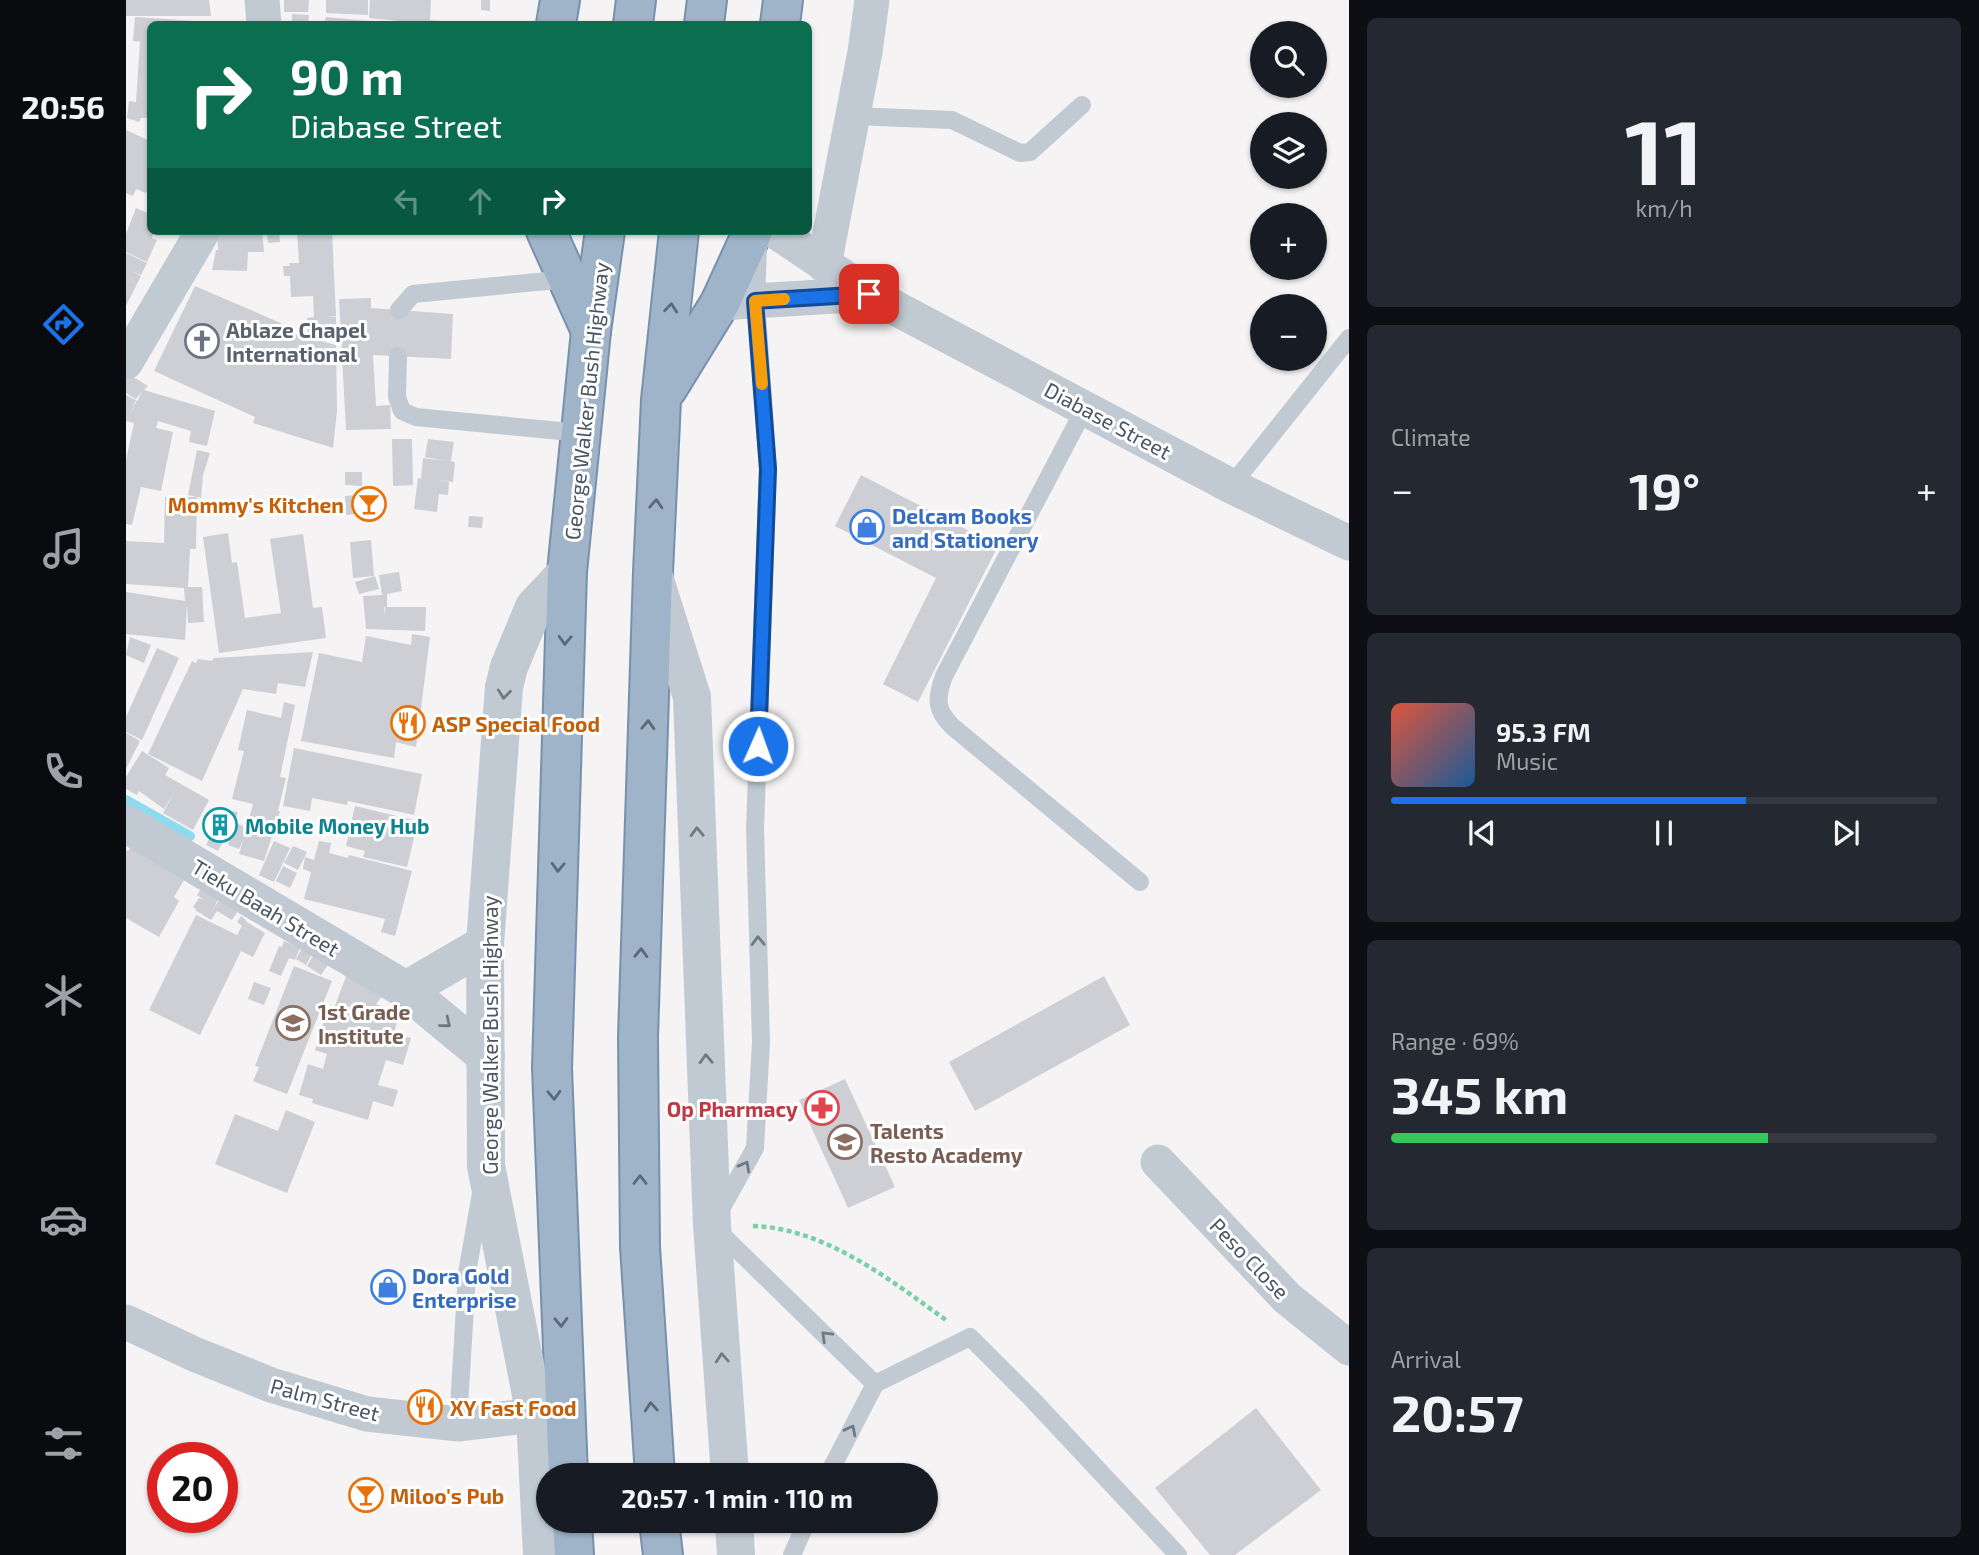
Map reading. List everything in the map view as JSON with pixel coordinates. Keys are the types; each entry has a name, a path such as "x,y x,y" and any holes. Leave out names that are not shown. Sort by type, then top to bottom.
{"highway":[{"path":"556,21 560,0"},
{"path":"704,21 707,0"},
{"path":"780,21 783,0"},
{"path":"548,235 591,331"},
{"name":"George Walker Bush Highway","path":"568,1463 552,1068 567,572 591,331 604,235"},
{"path":"654,1463 640,1247 638,1037 661,400 679,235"},
{"path":"661,400 738,302 755,235"},
{"path":"573,1533 574,1555"},
{"path":"660,1533 663,1555"}],"street":[{"path":"262,0 264,21"},
{"path":"824,265 872,0"},
{"path":"127,359 201,235"},
{"name":"Diabase Street","path":"781,235 869,294 1231,486 1349,542"},
{"path":"738,302 869,294"},
{"name":"George Walker Bush Highway","path":"542,1555 535,1415 485,1166 485,944 504,687 509,667 534,607 567,572"},
{"path":"653,572 692,697 712,1225 729,1463"},
{"name":"Tieku Baah Street","path":"126,824 406,990 486,1056"},
{"path":"406,990 485,944"},
{"name":"Peso Close","path":"1158,1162 1287,1298 1349,1348"},
{"name":"Palm Street","path":"126,1322 194,1354 271,1385 367,1414 458,1424 535,1415"},
{"path":"735,1533 736,1555"}],"lane":[{"path":"853,116 952,120 1020,153 1030,152 1082,105"},
{"path":"399,310 412,294 568,279"},
{"path":"738,302 768,469 755,829 761,1042 755,1148 712,1225 875,1384"},
{"path":"1231,486 1349,338"},
{"path":"398,356 397,397 402,411 415,417 581,433"},
{"path":"1085,408 944,676 936,701 940,712 953,727 1140,882"},
{"path":"458,1424 467,1273 485,1166"},
{"path":"834,1463 875,1384 970,1337 1178,1555"},
{"path":"792,1555 802,1533"}],"path":[{"path":"712,1225 778,1227 831,1246 894,1283 970,1337"}],"building":[{"path":"126,0 209,0 211,16 126,16"},
{"path":"284,0 309,0 308,12 284,12"},
{"path":"326,0 368,0 368,15 326,13"},
{"path":"370,0 431,0 430,20 440,21 401,21 369,18"},
{"path":"481,0 490,0 490,11 481,10"},
{"path":"292,14 309,15 308,21 292,21"},
{"path":"135,17 193,21 147,21 147,118 141,118 139,122 127,118 129,101 136,102 140,42 133,41"},
{"path":"326,17 368,21 325,21"},
{"path":"126,130 147,140 147,190 146,193 136,189 133,196 126,193"},
{"path":"136,208 147,213 147,235 153,235 152,238 157,240 147,262 126,252 126,234"},
{"path":"217,235 262,235 264,252 248,252 247,271 212,270 218,250"},
{"path":"267,235 279,235 280,242 268,243"},
{"path":"297,235 332,235 336,316 327,316 336,317 336,337 308,337 307,318 314,317 313,296 291,297 290,276 284,276 283,266 299,263"},
{"path":"126,253 147,263 141,275 131,271 141,276 126,306"},
{"path":"195,286 283,324 281,330 336,345 337,411 333,448 253,423 255,417 154,371"},
{"path":"371,298 371,308 453,314 451,359 373,355 376,406 390,405 391,429 346,430 339,299"},
{"path":"130,375 148,386 144,390 215,411 207,446 189,442 191,431 158,421 156,428 173,432 161,491 141,487 132,525 126,524 126,460 134,423 126,421 126,395 136,400 130,415 142,391 136,399 126,393 126,380"},
{"path":"392,439 412,439 413,485 393,486"},
{"path":"428,439 454,442 451,461 455,462 453,482 433,479 449,482 448,495 439,494 437,512 414,509 423,458 445,461 425,457"},
{"path":"197,450 210,453 203,475 201,498 188,495"},
{"path":"345,472 362,472 362,486 345,485"},
{"path":"861,475 998,546 918,702 883,684 936,578 835,526"},
{"path":"372,494 373,512 346,515 345,496"},
{"path":"165,497 197,497 196,549 190,549 188,587 202,587 204,622 188,623 187,604 185,640 126,634 126,592 185,601 184,588 126,584 126,541 164,543"},
{"path":"469,516 483,517 482,528 468,527"},
{"path":"228,533 232,563 237,562 245,618 281,613 270,539 303,534 313,608 322,607 326,638 219,653 203,537"},
{"path":"371,540 374,576 353,578 350,542"},
{"path":"399,572 402,591 387,594 387,607 426,607 425,631 366,629 363,596 382,595 379,575"},
{"path":"375,576 379,589 359,594 355,582"},
{"path":"412,634 430,637 416,747 396,742 394,758 301,741 319,653 362,662 366,636 411,645"},
{"path":"130,637 151,645 144,663 126,655"},
{"path":"157,648 179,658 142,740 126,732 126,717"},
{"path":"313,652 305,687 278,683 276,694 243,689 202,781 148,754 192,661 196,663 198,659 212,661 214,658"},
{"path":"284,702 295,705 280,777 286,778 280,811 264,861 239,854 243,840 239,849 228,845 230,837 215,830 222,810 229,812 227,820 231,811 238,812 234,823 247,827 253,804 232,799 244,751 238,750 247,710 281,718"},
{"path":"126,733 140,741 126,769"},
{"path":"294,748 422,774 414,815 348,801 347,805 312,798 310,811 283,806"},
{"path":"142,751 169,768 165,775 209,800 193,830 163,813 175,791 164,809 139,791 137,795 126,789 126,777"},
{"path":"355,806 418,821 407,867 363,857 365,851 346,846"},
{"path":"212,833 224,840 218,851 206,845"},
{"path":"274,841 290,848 274,882 259,875"},
{"path":"319,841 331,843 329,853 348,858 349,855 412,871 395,936 381,932 385,919 304,899 311,872 303,869 305,857 314,860"},
{"path":"293,846 307,852 298,870 284,863"},
{"path":"131,847 184,880 174,897 179,901 159,937 126,918 126,850"},
{"path":"283,866 297,873 290,888 276,881"},
{"path":"203,886 220,896 212,911 221,897 242,905 232,920 217,911 211,920 195,910 193,907 199,898 204,900 197,895"},
{"path":"196,915 237,935 242,926 237,922 241,916 265,933 253,957 241,951 200,1035 149,1010"},
{"path":"284,941 300,948 295,960 289,958 281,976 269,971 279,946 282,947"},
{"path":"302,948 312,954 306,965 296,959"},
{"path":"317,949 332,959 321,975 307,966"},
{"name":"1st Grade Institute","path":"294,966 332,981 287,1094 253,1081 259,1067 255,1066"},
{"path":"347,974 383,995 376,1004 381,1006 380,1009 399,1015 394,1033 411,1038 403,1065 386,1060 378,1085 398,1090 393,1107 373,1101 368,1120 312,1103 313,1099 299,1095 308,1064 323,1069 327,1054 315,1050 326,1014 331,1016"},
{"path":"1104,976 1130,1025 975,1111 949,1062"},
{"path":"254,982 271,988 264,1005 248,999"},
{"path":"845,1079 895,1187 848,1208 799,1100"},
{"path":"286,1110 315,1122 287,1193 215,1164 235,1114 278,1131"},
{"path":"1256,1408 1321,1490 1235,1555 1210,1555 1155,1488"}],"waterway":[{"path":"126,800 190,836"}],"slow traffic":[{"path":"762,384 755,301 784,299"}],"place":[{"name":"Ablaze Chapel International","path":"202,341"},
{"name":"Mommy's Kitchen","path":"369,504"},
{"name":"Delcam Books and Stationery","path":"867,527"},
{"name":"ASP Special Food","path":"408,723"},
{"name":"Mobile Money Hub","path":"220,825"},
{"name":"1st Grade Institute","path":"293,1023"},
{"name":"Op Pharmacy","path":"822,1108"},
{"name":"Talents Resto Academy","path":"845,1142"},
{"name":"Dora Gold Enterprise","path":"388,1287"},
{"name":"XY Fast Food","path":"425,1407"},
{"name":"Miloo's Pub","path":"366,1495"}],"route":[{"path":"758,746 768,469 755,301 869,294"}]}
